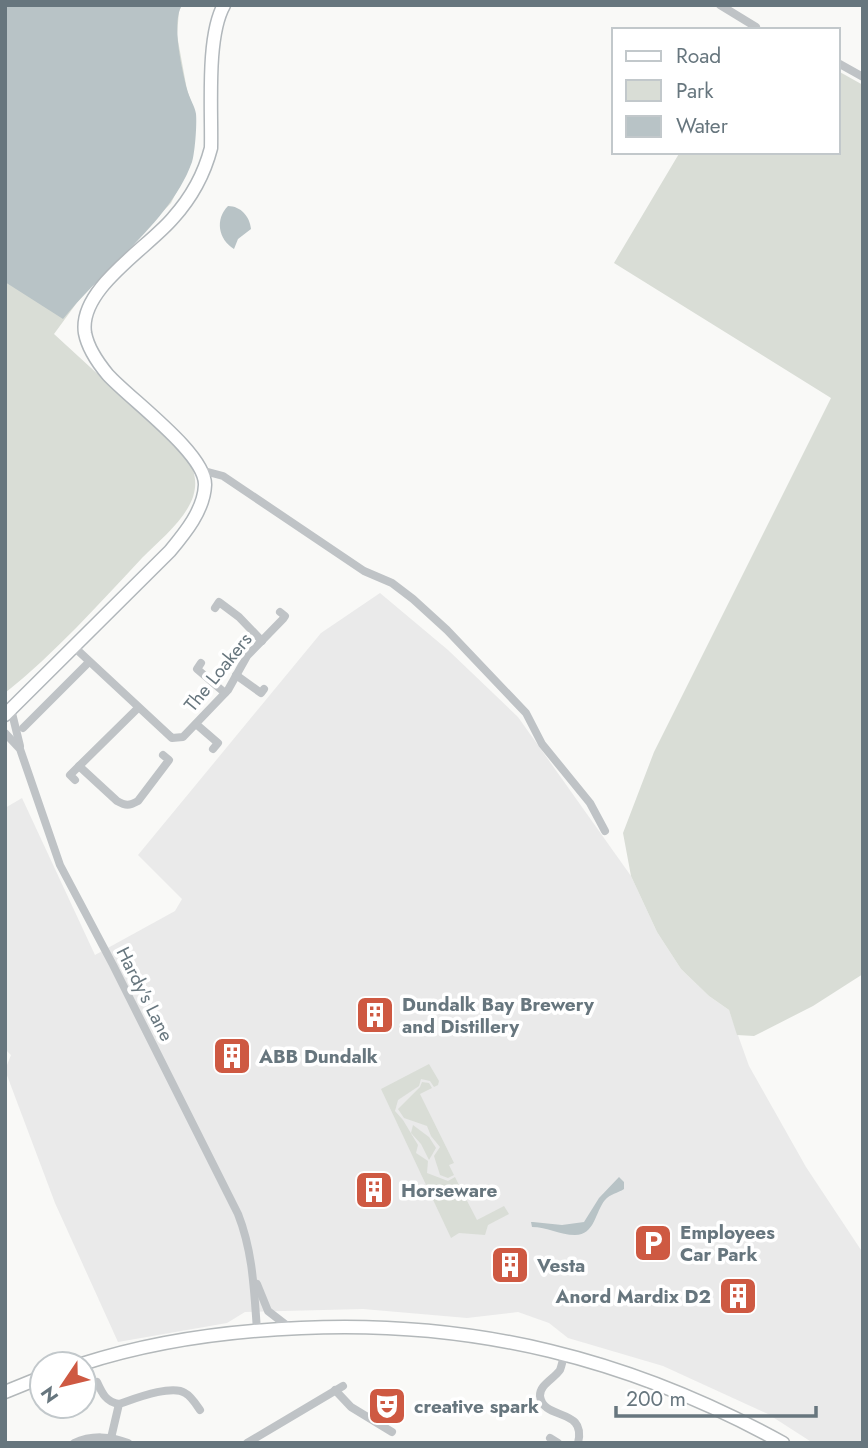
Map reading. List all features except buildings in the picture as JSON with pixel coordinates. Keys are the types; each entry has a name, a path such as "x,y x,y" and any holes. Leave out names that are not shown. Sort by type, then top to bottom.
{"main road":[{"path":"8,712 181,537 203,496 203,474 192,455 105,371 88,346 85,331 91,303 102,287 172,220 207,164 211,148 214,43 216,26 224,5"},
{"path":"98,1360 181,1340 290,1328 357,1325 495,1338 565,1353 659,1384 725,1412 783,1443"},
{"path":"5,1392 28,1383"}],"street":[{"path":"720,5 756,27"},
{"path":"840,64 863,78"},
{"path":"203,474 208,472 223,476 364,571 392,583 413,599 447,630 526,713 535,734 590,803 606,831"},
{"path":"215,608 219,602 230,609 262,641"},
{"name":"The Loakers","path":"73,646 172,738 183,737 225,693 247,656 285,616 279,612"},
{"path":"23,728 89,662"},
{"path":"201,663 197,668 225,693"},
{"path":"236,675 261,693 264,689"},
{"path":"75,780 70,775 138,708"},
{"path":"8,712 20,749"},
{"path":"196,724 218,743 213,749"},
{"name":"Hardy's Lane","path":"5,733 20,749 60,865 214,1165 245,1233 253,1272 257,1330"},
{"path":"79,766 124,806 138,801 169,760 163,755"},
{"name":"Hardy's Lane","path":"253,1272 268,1311 290,1328"},
{"path":"565,1353 560,1370 540,1394 544,1405 578,1424 581,1430 578,1443"},
{"path":"98,1384 111,1402 119,1404 177,1390 186,1393 200,1409"},
{"path":"247,1443 339,1388 351,1407 392,1432"},
{"path":"74,1443 84,1438 120,1440 119,1404"}],"shaded area":[{"path":"380,593 448,650 518,717 631,876 657,932 681,969 709,996 729,1010 749,1066 806,1167 863,1253 863,1443 813,1443 768,1414 663,1366 568,1338 549,1323 518,1312 467,1318 363,1309 245,1312 227,1323 118,1342 55,1203 5,1070 11,1055 5,1049 5,808 22,798 95,955 175,911 182,899 138,855 321,633"}],"green space":[{"path":"5,5 182,5 177,35 187,90 196,115 192,161 171,203 84,293 54,334 187,456 195,476 193,497 171,530 59,645 5,693"},
{"path":"840,72 863,85 863,974 813,1006 754,1036 737,1035 729,1010 709,996 681,969 657,932 631,876 623,833 654,752 831,398 614,263 679,154 840,154"},
{"path":"429,1064 439,1081 438,1085 434,1087 430,1081 421,1079 419,1086 398,1100 395,1111 418,1145 416,1153 428,1161 427,1173 448,1181 455,1177 460,1187 455,1190 459,1197 464,1195 477,1220 504,1206 509,1214 488,1225 485,1235 459,1233 451,1238 381,1089"},
{"path":"422,1082 429,1083 432,1088 420,1094 454,1163 449,1165 454,1175 448,1178 440,1175 434,1156 440,1147 427,1126 404,1118 398,1109"},
{"path":"413,1125 429,1137 436,1148 429,1160 421,1144 411,1133"}],"water":[{"path":"5,5 182,5 177,23 178,46 187,89 196,114 192,162 182,184 153,224 63,319 5,282"},
{"path":"228,206 244,213 251,229 238,239 234,249 224,240 220,229 221,217"},
{"path":"619,1177 624,1182 624,1189 605,1200 591,1227 582,1234 569,1235 532,1227 531,1222 562,1225 584,1222 599,1198"}],"place":[{"name":"Dundalk Bay Brewery and Distillery","path":"375,1015"},
{"name":"ABB Dundalk","path":"232,1056"},
{"name":"Horseware","path":"374,1190"},
{"name":"Employees Car Park","path":"653,1243"},
{"name":"Vesta","path":"510,1265"},
{"name":"Anord Mardix D2","path":"738,1296"},
{"name":"creative spark","path":"387,1406"}]}
